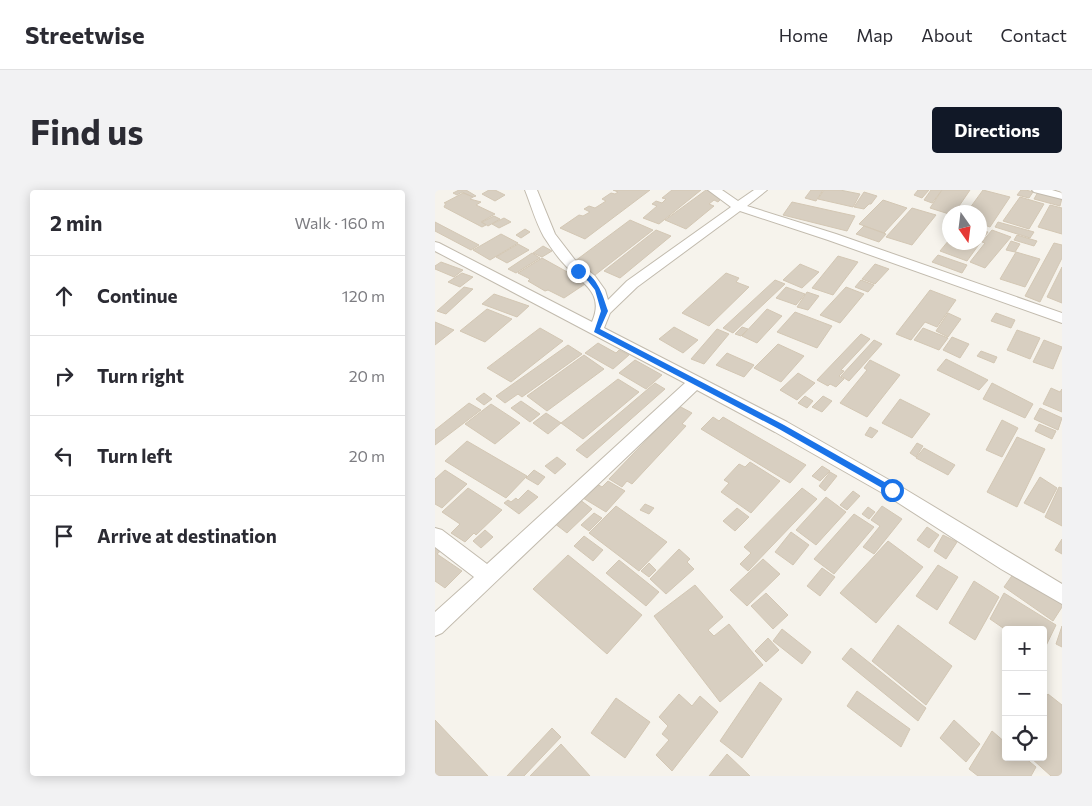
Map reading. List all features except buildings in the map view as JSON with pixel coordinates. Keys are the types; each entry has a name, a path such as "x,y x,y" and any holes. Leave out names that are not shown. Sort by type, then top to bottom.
{"street":[{"path":"531,190 549,235 570,263 591,279 598,290 604,311"},
{"path":"714,190 739,207 832,236 1062,318"},
{"path":"596,330 604,311 632,284 761,190"},
{"path":"1038,190 1062,196"},
{"path":"435,246 781,427 892,490 1062,595"},
{"path":"435,626 695,383"},
{"path":"435,536 489,577"}],"route":[{"path":"578,271 591,279 598,290 604,311 596,330 781,427 892,490"}]}
